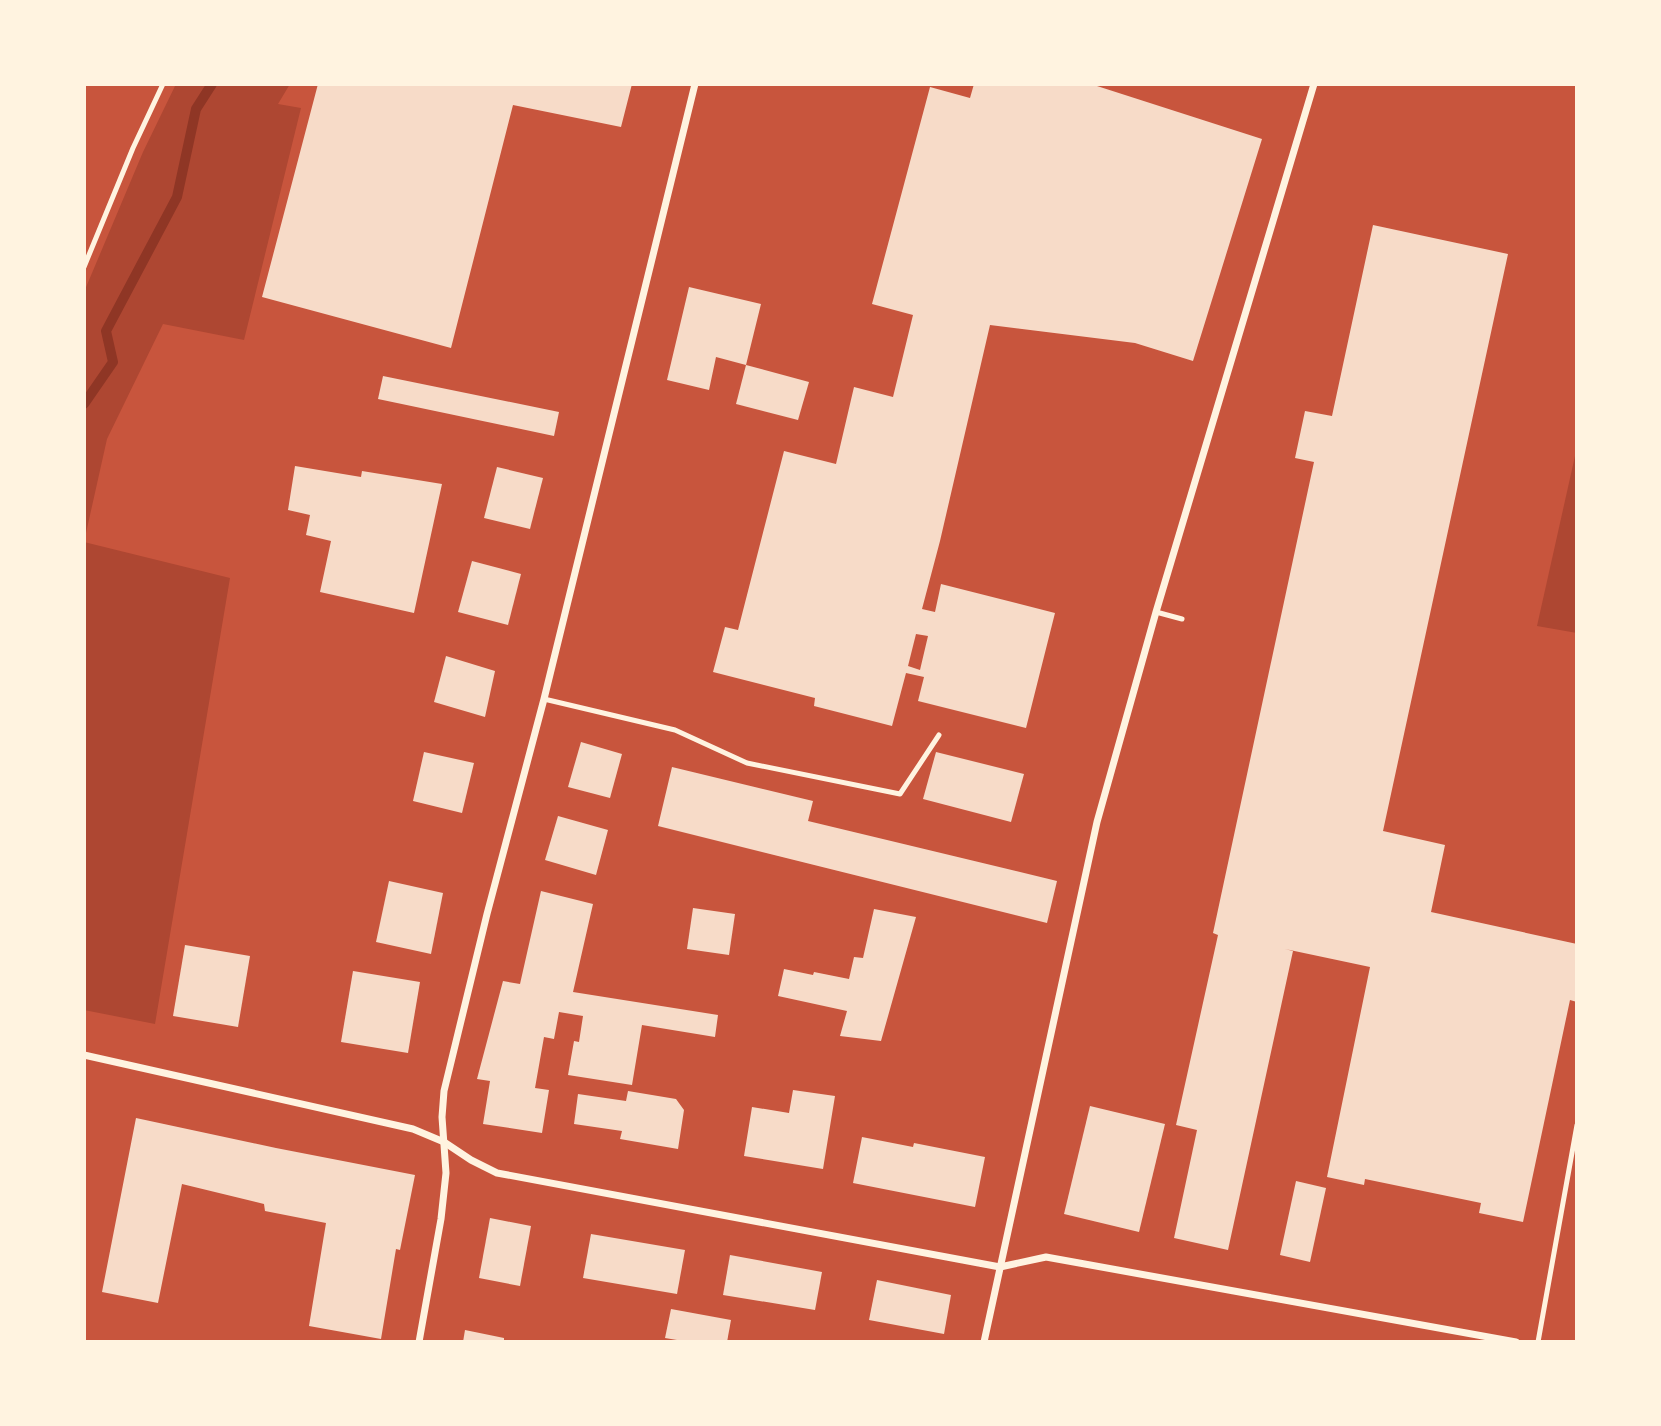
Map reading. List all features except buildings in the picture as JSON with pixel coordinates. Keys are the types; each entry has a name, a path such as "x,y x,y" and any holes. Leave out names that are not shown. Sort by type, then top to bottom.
{"street":[{"path":"418,1342 441,1219 446,1173 442,1117 444,1091 544,699 695,84"},
{"path":"984,1342 1097,822 1156,612 1314,84"},
{"path":"84,1055 413,1129 444,1142 497,1173 1000,1267 1046,1257 1492,1340 1516,1342"}],"lane":[{"path":"84,267 133,148 163,84"},
{"path":"1156,612 1182,619"},
{"path":"544,699 675,730 747,763 900,794 939,735"},
{"path":"1538,1342 1577,1125"}],"shaded area":[{"path":"176,84 290,84 278,104 301,108 244,340 163,324 107,439 84,542 84,292 143,152"},
{"path":"1577,447 1577,633 1537,626"},
{"path":"84,542 230,578 155,1024 84,1010"}],"waterway":[{"path":"84,404 113,362 106,331 177,197 196,109 212,84"}]}
